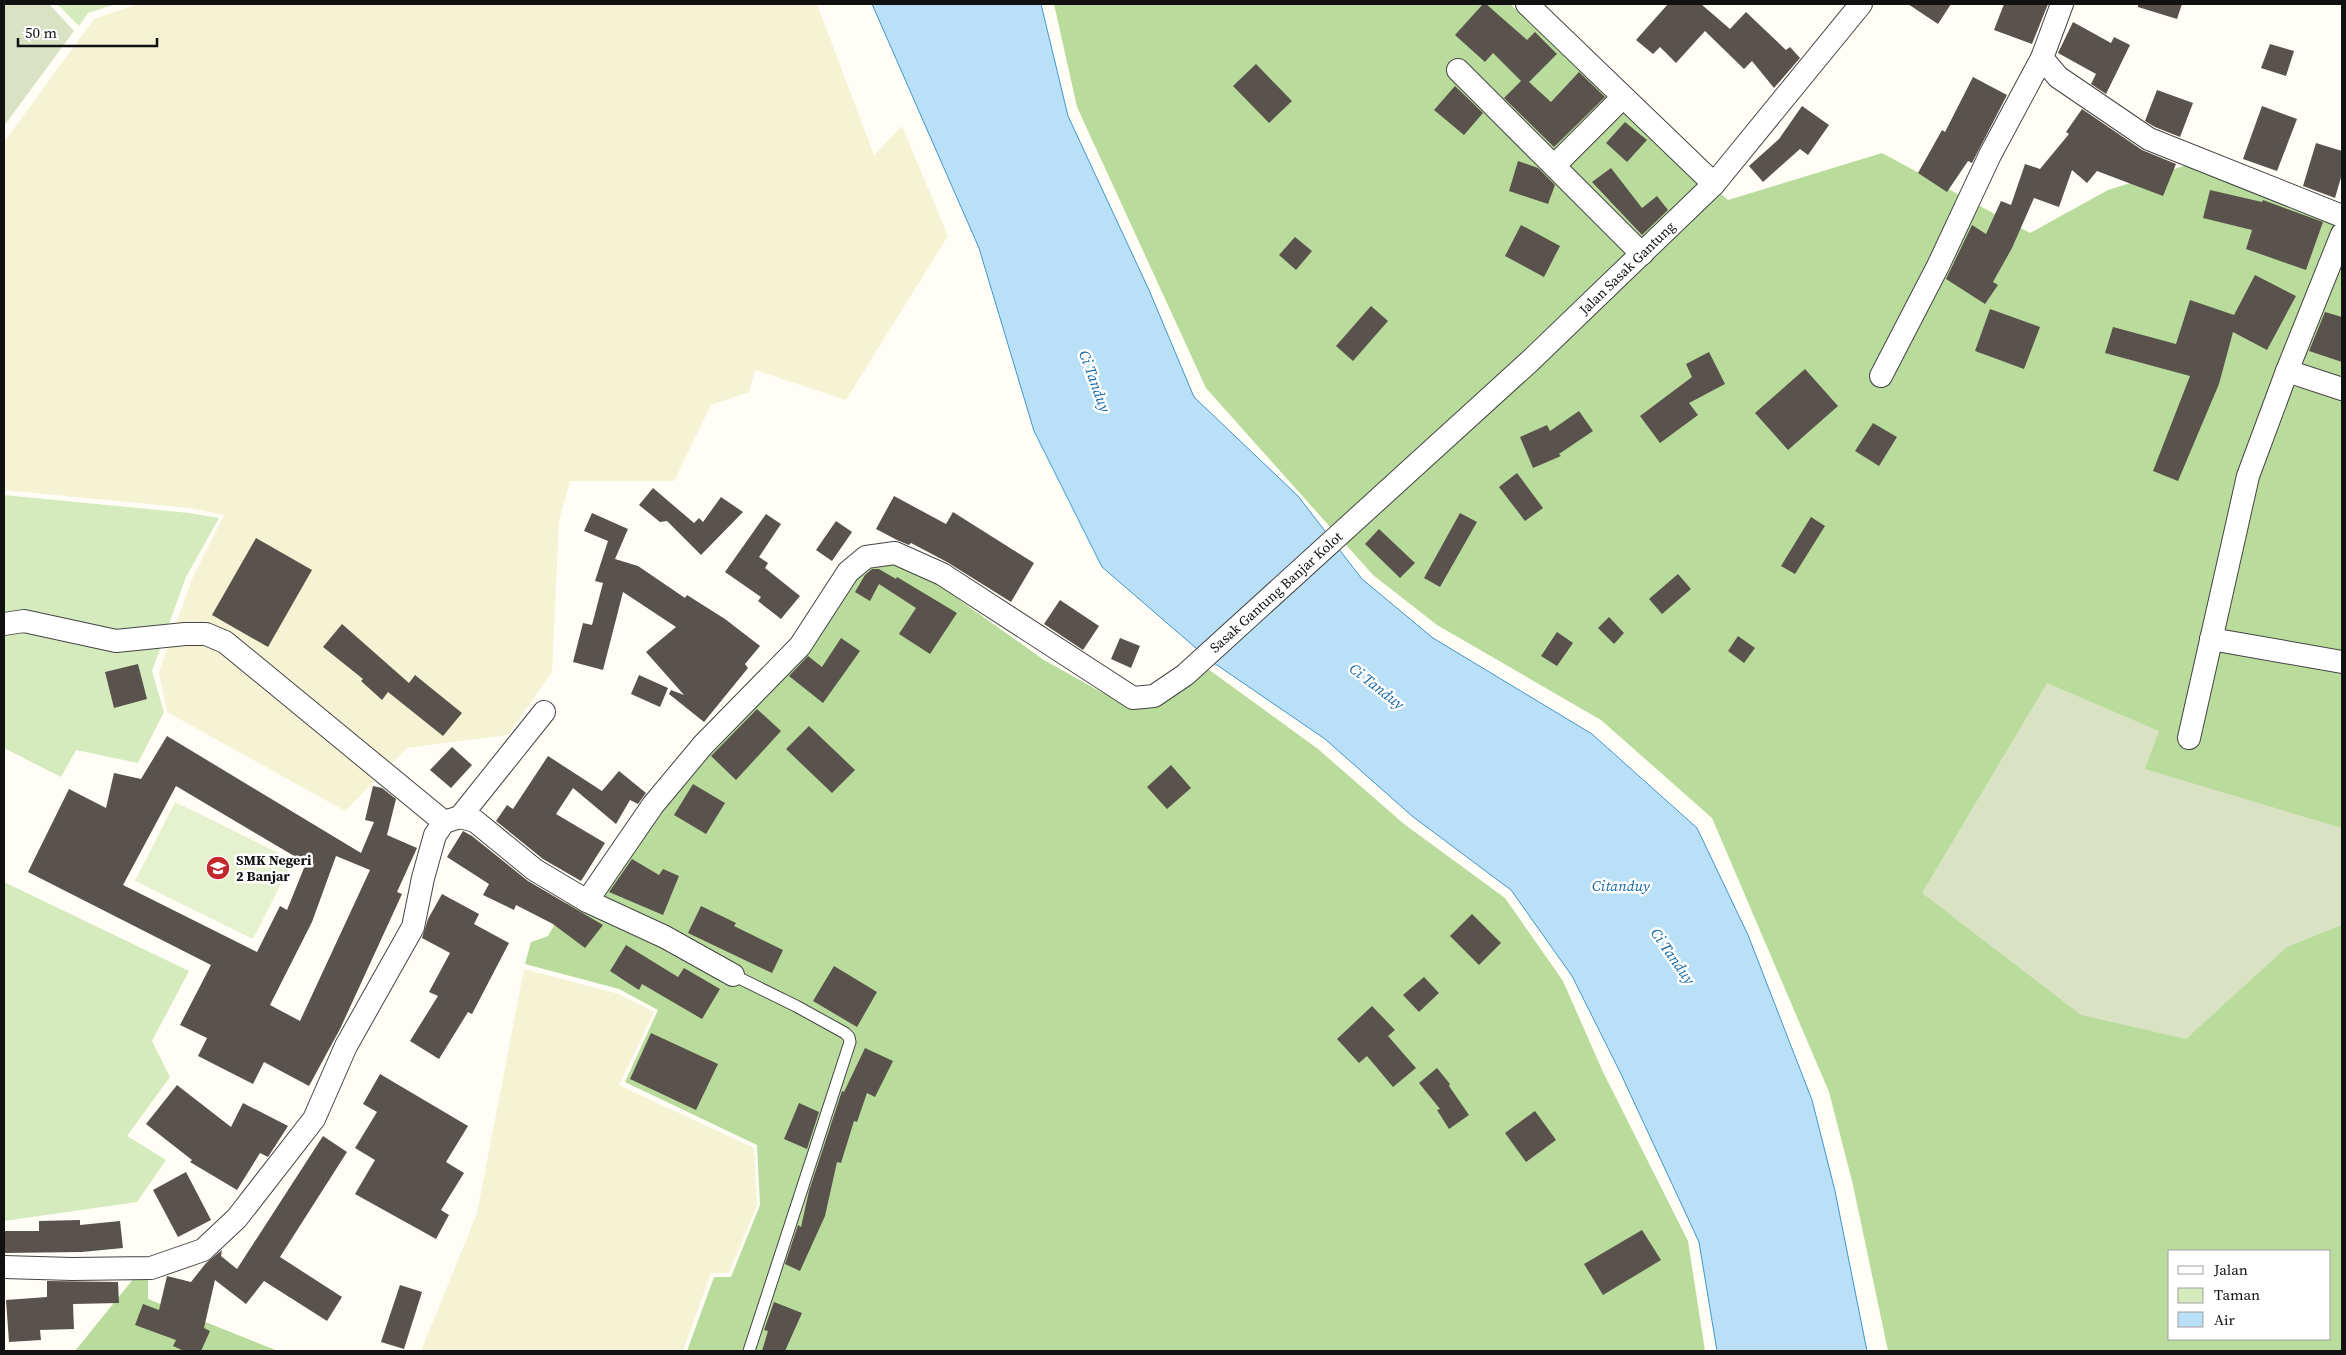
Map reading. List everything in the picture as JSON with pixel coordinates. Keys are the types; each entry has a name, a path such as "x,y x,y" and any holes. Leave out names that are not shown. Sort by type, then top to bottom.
{"street":[{"name":"Jalan Sasak Gantung","path":"1368,509 1529,362 1714,184 1862,4"},
{"path":"1880,376 1938,266 1990,155 2042,58 2062,4"},
{"path":"1533,6 1623,97 1714,184"},
{"path":"2042,58 2058,78 2149,139 2342,216"},
{"path":"1458,70 1642,254"},
{"path":"1555,165 1623,97"},
{"path":"2189,738 2248,476 2287,371 2342,234"},
{"path":"2287,371 2342,389"},
{"name":"Sasak Gantung Banjar Kolot","path":"587,901 652,806 703,745 800,646 848,572 866,557 895,553 942,574 1132,698 1154,696 1185,675 1368,509"},
{"path":"4,624 24,622 116,641 206,634 226,642 452,819 475,821 535,870 587,901 665,937 733,975"},
{"path":"2211,639 2342,662"},
{"path":"4,1267 72,1269 151,1268 203,1250 237,1218 314,1119 346,1046 413,927 435,835 452,819 544,712"}],"lane":[{"path":"733,975 845,1033 849,1037 850,1042 749,1351"}],"shaded area":[{"path":"138,4 817,4 874,155 902,126 948,236 846,400 755,370 749,392 711,405 674,481 570,481 559,521 552,672 508,735 407,748 345,811 167,712 159,672 192,579 224,515 189,508 4,490 4,142 94,19"},
{"path":"524,969 619,994 654,1012 619,1085 754,1148 757,1205 729,1273 711,1273 683,1351 421,1351 477,1213"}],"green space":[{"path":"4,4 49,4 74,31 4,126"},
{"path":"57,4 116,4 88,13 79,26"},
{"path":"1054,4 1510,4 1627,112 1728,200 1882,153 2030,233 2108,190 2187,165 2321,220 2342,211 2342,1351 1888,1351 1853,1185 1829,1092 1712,818 1601,720 1437,625 1373,575 1206,388 1077,107"},
{"path":"4,495 189,513 219,518 186,577 152,671 164,712 138,763 76,750 61,777 4,748"},
{"path":"893,563 937,584 1044,660 1126,706 1208,669 1318,749 1404,824 1505,898 1563,981 1603,1072 1688,1241 1705,1351 687,1351 714,1277 731,1277 760,1205 757,1145 625,1082 658,1010 619,989 525,964 531,942 548,936 569,900 589,907 657,809 867,565"},
{"path":"2047,683 2159,731 2145,769 2342,828 2342,925 2287,947 2186,1039 2081,1015 1922,893"},
{"path":"175,802 293,860 253,939 135,881"},
{"path":"4,882 189,971 152,1041 170,1077 127,1136 166,1160 137,1202 4,1221"},
{"path":"134,1278 148,1278 148,1299 278,1351 75,1351"}],"water":[{"name":"Citanduy","path":"872,4 1041,4 1068,116 1149,290 1194,397 1298,496 1362,579 1433,638 1592,734 1697,828 1748,935 1812,1100 1835,1191 1867,1351 1717,1351 1699,1242 1620,1072 1572,976 1511,890 1412,816 1325,739 1211,661 1102,567 1034,431 979,248"}],"building":[{"path":"1483,4 1486,4 1527,40 1535,32 1557,54 1529,82 1551,102 1579,72 1605,97 1554,147 1504,98 1521,81 1493,53 1485,62 1455,35"},
{"path":"1668,4 1701,4 1730,29 1746,12 1786,50 1790,47 1800,58 1774,88 1752,61 1744,69 1705,31 1676,63 1660,47 1653,54 1636,40"},
{"path":"1908,4 1951,4 1938,24"},
{"path":"2004,4 2048,4 2032,44 1994,30"},
{"path":"2138,4 2182,4 2177,19 2138,7"},
{"path":"2073,22 2111,43 2114,37 2130,45 2106,94 2091,84 2096,74 2058,53"},
{"path":"2270,44 2294,51 2286,76 2261,68"},
{"path":"1256,64 1292,101 1269,123 1233,86"},
{"path":"1973,77 2007,95 1972,163 1968,161 1947,192 1918,173 1942,130 1945,132"},
{"path":"1455,86 1483,113 1464,135 1434,110"},
{"path":"2157,90 2193,103 2180,137 2145,121"},
{"path":"1802,106 1829,125 1808,155 1800,149 1763,182 1749,166 1779,139"},
{"path":"2262,106 2297,119 2277,171 2243,159"},
{"path":"2082,109 2142,150 2176,164 2163,196 2097,171 2087,183 2072,170 2059,207 2034,198 2012,248 1993,282 1998,285 1985,304 1946,279 1972,225 1986,234 2001,201 2011,205 2025,164 2040,169 2069,134 2066,132"},
{"path":"1625,122 1647,140 1627,162 1606,143"},
{"path":"2316,143 2342,151 2342,174 2335,198 2303,186"},
{"path":"1518,161 1538,168 1555,185 1548,204 1509,191"},
{"path":"1611,168 1642,208 1657,196 1668,210 1642,235 1592,182"},
{"path":"2210,190 2262,202 2263,200 2323,222 2306,270 2246,249 2252,230 2203,218"},
{"path":"1521,225 1560,246 1544,277 1505,256"},
{"path":"1295,237 1312,251 1296,270 1279,255"},
{"path":"2255,275 2296,296 2267,350 2233,332 2219,384 2178,481 2153,471 2190,376 2105,353 2113,327 2176,344 2190,300 2234,315"},
{"path":"1371,306 1388,321 1353,361 1336,346"},
{"path":"1990,309 2040,327 2024,369 1975,351"},
{"path":"2325,312 2342,317 2342,362 2309,351"},
{"path":"1709,352 1725,384 1689,403 1698,415 1660,443 1640,416 1692,377 1686,364"},
{"path":"1805,369 1838,406 1788,450 1755,413"},
{"path":"1579,411 1593,431 1559,454 1561,456 1533,468 1520,437 1547,425 1550,431"},
{"path":"1873,423 1897,437 1879,466 1855,451"},
{"path":"1517,473 1543,508 1525,521 1499,487"},
{"path":"653,488 694,523 699,518 703,522 721,497 743,512 701,555 667,521 660,522 639,505"},
{"path":"894,496 946,524 953,512 1034,563 1011,602 947,562 911,543 909,545 876,529"},
{"path":"592,513 628,529 615,559 638,566 685,598 687,595 725,619 760,646 745,664 748,668 704,722 669,694 671,690 684,695 646,652 676,627 623,592 603,670 573,662 583,623 592,625 603,583 595,581 608,541 584,531"},
{"path":"1460,513 1477,522 1440,587 1424,578"},
{"path":"766,514 781,524 759,557 768,563 765,568 800,596 781,619 758,601 761,597 725,572"},
{"path":"1811,517 1825,526 1795,574 1781,566"},
{"path":"836,521 852,532 832,561 816,550"},
{"path":"1379,529 1415,563 1400,578 1365,544"},
{"path":"256,538 312,570 268,647 212,615"},
{"path":"872,569 879,569 896,579 897,577 957,613 930,654 899,634 916,608 879,584 870,601 855,592 865,575"},
{"path":"1678,574 1691,589 1662,614 1649,599"},
{"path":"1060,600 1099,626 1083,650 1044,624"},
{"path":"1609,617 1624,633 1614,644 1598,628"},
{"path":"342,624 409,683 415,675 462,713 443,736 388,692 382,700 361,681 363,679 323,647"},
{"path":"1557,632 1573,643 1557,666 1541,656"},
{"path":"1738,636 1755,648 1744,663 1728,651"},
{"path":"841,638 860,651 823,703 789,676 808,656 822,667"},
{"path":"1120,638 1140,646 1131,668 1111,659"},
{"path":"138,664 147,699 114,708 105,672"},
{"path":"639,675 668,688 660,707 631,694"},
{"path":"757,709 781,731 736,780 711,756"},
{"path":"809,726 855,770 832,793 786,749"},
{"path":"167,736 361,853 374,822 365,820 373,786 382,788 396,799 387,835 417,848 397,892 402,894 340,1029 309,1086 264,1062 253,1084 198,1056 207,1038 180,1025 211,965 28,872 69,789 106,808 114,773 141,779","holes":["176,786 306,863 287,910 280,906 257,952 123,885","336,856 370,870 300,1021 270,1005 312,922"]},
{"path":"452,747 472,765 451,788 430,770"},
{"path":"548,756 602,791 619,771 646,793 638,804 630,800 616,824 573,788 556,814 605,843 581,881 543,859 496,821 507,805 513,809"},
{"path":"1171,765 1191,788 1167,809 1147,787"},
{"path":"693,784 725,803 706,834 674,815"},
{"path":"463,831 472,836 528,881 603,925 585,948 553,924 516,905 514,910 483,895 489,884 447,857"},
{"path":"632,859 659,875 663,869 679,876 663,915 609,892"},
{"path":"442,894 479,914 474,924 509,943 472,1014 468,1012 439,1059 410,1041 438,996 429,992 450,953 422,938 428,919"},
{"path":"701,906 736,923 734,926 783,950 772,973 688,933"},
{"path":"1472,914 1501,943 1479,965 1450,936"},
{"path":"626,945 678,977 684,968 720,989 702,1019 642,984 639,990 610,971"},
{"path":"834,966 877,992 857,1027 813,1001"},
{"path":"1424,977 1439,993 1419,1012 1403,995"},
{"path":"1372,1006 1395,1030 1388,1036 1416,1068 1393,1087 1367,1056 1359,1063 1337,1039"},
{"path":"651,1033 718,1064 696,1110 630,1079"},
{"path":"865,1048 893,1061 875,1097 867,1093 857,1122 854,1121 841,1163 837,1162 825,1216 800,1271 785,1264 798,1225 801,1227 809,1191 842,1091 844,1092"},
{"path":"1437,1068 1450,1084 1449,1086 1469,1115 1449,1129 1437,1110 1440,1109 1419,1083"},
{"path":"380,1074 468,1126 446,1162 464,1173 441,1210 449,1215 436,1239 355,1194 375,1160 355,1148 377,1112 363,1104"},
{"path":"177,1085 231,1127 243,1103 288,1126 268,1157 260,1153 237,1190 190,1162 192,1160 146,1124"},
{"path":"799,1103 819,1112 807,1149 784,1139"},
{"path":"1535,1111 1556,1140 1526,1162 1505,1133"},
{"path":"323,1136 347,1152 280,1257 342,1297 327,1321 264,1281 246,1304 215,1280 204,1328 210,1331 201,1351 184,1351 173,1346 176,1340 135,1325 143,1304 159,1310 167,1276 191,1282 206,1263 222,1250 221,1256 237,1269"},
{"path":"186,1172 211,1220 178,1237 153,1190"},
{"path":"80,1220 80,1225 120,1221 123,1248 82,1252 4,1253 4,1231 39,1231 39,1221"},
{"path":"1642,1230 1661,1260 1603,1295 1584,1264"},
{"path":"47,1281 118,1282 119,1303 73,1304 74,1329 40,1330 41,1340 9,1342 6,1300 47,1297"},
{"path":"400,1285 422,1292 404,1349 381,1342"},
{"path":"774,1302 802,1313 785,1351 762,1351 768,1331 764,1330"}],"place":[{"name":"SMK Negeri 2 Banjar","path":"218,868"}],"water label":[{"name":"Ci Tanduy","path":"1095,381"},
{"name":"Ci Tanduy","path":"1377,686"},
{"name":"Ci Tanduy","path":"1673,956"}]}
